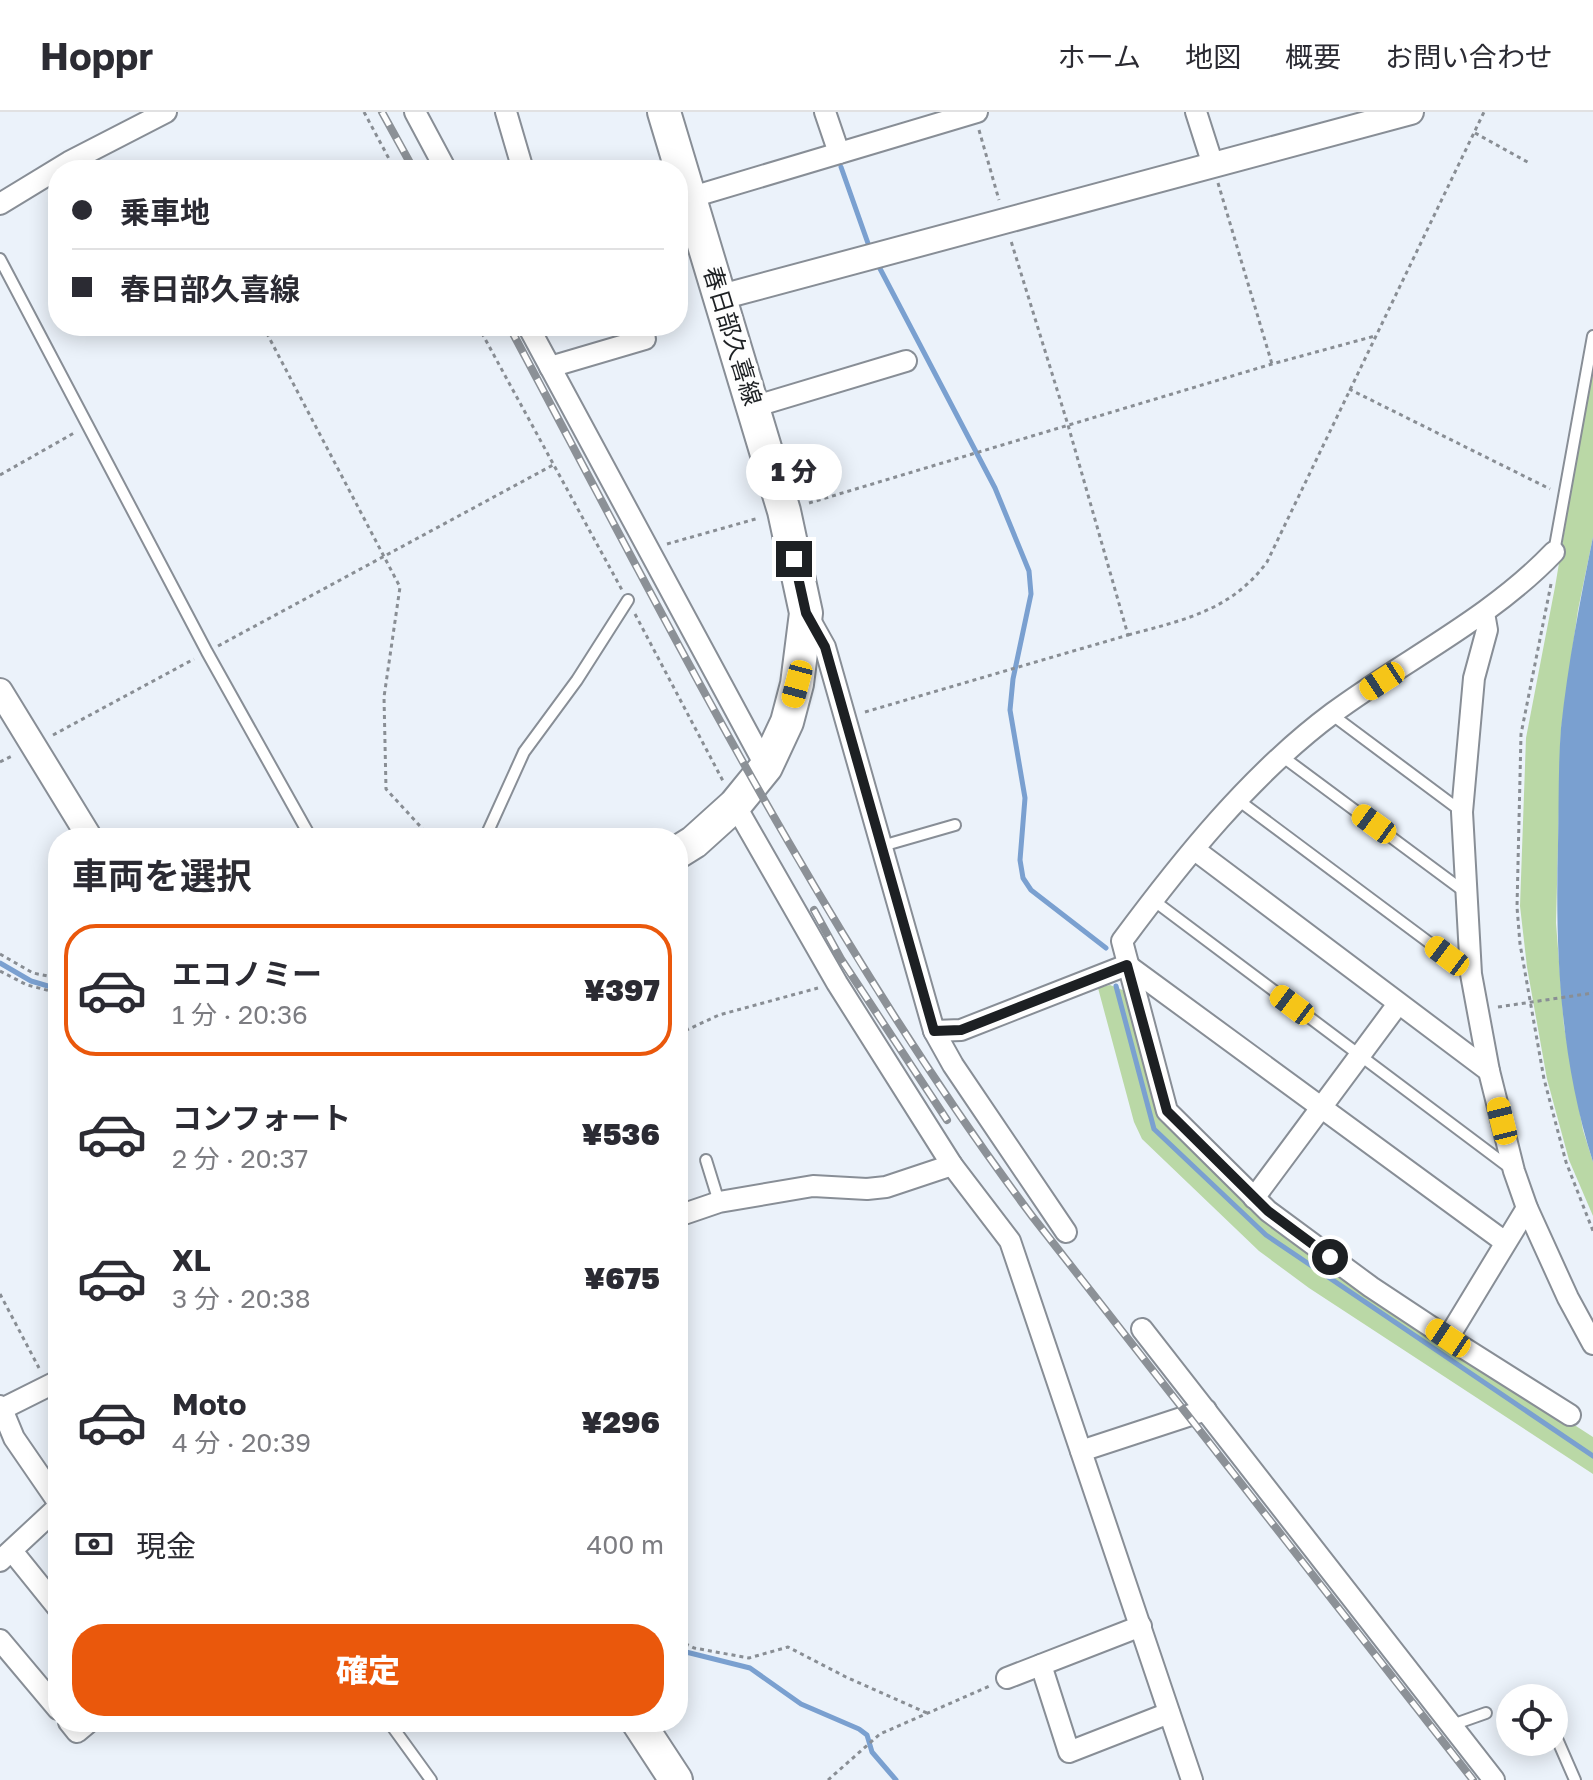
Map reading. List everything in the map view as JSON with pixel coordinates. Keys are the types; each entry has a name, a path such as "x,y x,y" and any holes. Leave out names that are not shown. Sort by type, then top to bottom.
{"main road":[{"name":"春日部久喜線","path":"664,112 675,160"},
{"name":"春日部久喜線","path":"688,210 721,297 784,511 806,613 797,684 787,722 766,767 735,805 688,846"},
{"path":"645,1732 676,1780"}],"street":[{"path":"73,160 166,112"},
{"path":"415,112 441,160"},
{"path":"506,112 520,160"},
{"path":"825,112 839,153"},
{"path":"688,199 975,112"},
{"path":"1196,112 1213,165"},
{"path":"721,297 1411,112"},
{"path":"0,204 48,175"},
{"path":"533,336 766,767"},
{"path":"550,367 645,339"},
{"path":"753,407 906,361"},
{"path":"1554,552 1484,613 1331,714 1283,757 1238,800 1122,941 1167,1111 1254,1198 1371,1287 1570,1415"},
{"path":"806,613 825,647 934,1031 953,1065 1066,1232"},
{"path":"1484,613 1487,630 1474,678 1462,812 1471,974 1489,1071 1514,1171 1527,1208 1568,1298 1593,1344"},
{"path":"0,691 84,828"},
{"path":"735,805 837,983 952,1165 1010,1241 1192,1780"},
{"path":"1195,850 1489,1071"},
{"path":"934,1031 961,1030 1127,965"},
{"path":"1127,965 1505,1242"},
{"path":"1254,1198 1398,1004"},
{"path":"688,1213 719,1202 813,1186 886,1187 952,1165"},
{"path":"1448,1338 1527,1208"},
{"path":"1142,1329 1494,1780"},
{"path":"48,1385 1,1408 14,1438 48,1489"},
{"path":"1081,1451 1206,1410"},
{"path":"48,1514 6,1556 48,1598"},
{"path":"1007,1678 1141,1626"},
{"path":"0,1640 48,1697"},
{"path":"1041,1665 1069,1752 1169,1713"}],"lane":[{"path":"0,259 207,652 305,828"},
{"path":"1554,552 1593,336"},
{"path":"490,828 524,752 577,680 628,600"},
{"path":"1331,714 1462,812"},
{"path":"1283,757 1465,892"},
{"path":"1238,800 1471,974"},
{"path":"882,846 955,825"},
{"path":"1153,900 1514,1171"},
{"path":"706,1160 719,1202"},
{"path":"1452,1725 1486,1713"},
{"path":"396,1732 431,1780"},
{"path":"1564,1756 1575,1780"}],"path":[{"path":"364,112 390,160"},
{"path":"975,112 1128,635"},
{"path":"846,718 1201,615 1256,576 1267,562 1484,112"},
{"path":"1475,133 1531,164"},
{"path":"1213,165 1272,364"},
{"path":"268,336 400,587 384,697 386,789 422,828"},
{"path":"483,336 628,600 735,805"},
{"path":"648,549 1375,336"},
{"path":"1349,389 1541,486 1566,495"},
{"path":"0,475 88,426"},
{"path":"33,745 553,465"},
{"path":"1554,552 1521,734 1517,907 1520,944 1544,1079 1566,1162 1593,1231"},
{"path":"0,954 33,973 48,976"},
{"path":"0,971 27,985 48,990"},
{"path":"688,1029 719,1015 837,983"},
{"path":"1491,1008 1593,993"},
{"path":"0,1294 48,1375"},
{"path":"688,1645 749,1658 788,1647 927,1713"},
{"path":"828,1780 880,1734 1007,1678"}],"green space":[{"path":"1593,361 1593,537 1578,610 1561,730 1556,923 1564,1026 1583,1130 1593,1162 1593,1216 1569,1160 1547,1079 1527,967 1520,906 1526,738"},
{"path":"1110,985 1130,993 1162,1115 1413,1321 1593,1437 1593,1474 1309,1288 1259,1251 1142,1139 1134,1122 1098,988"}],"water":[{"path":"1593,537 1593,1162 1573,1084 1567,1044 1559,964 1557,884 1561,728"}],"waterway":[{"path":"841,167 870,249"},
{"path":"876,261 995,488 1029,571 1031,594 1013,679 1010,710 1025,798 1020,860 1023,878 1031,890 1106,948"},
{"path":"0,963 31,981 48,986"},
{"path":"1116,986 1154,1129 1266,1235 1593,1456"},
{"path":"688,1652 750,1668 801,1704 859,1729 867,1735 872,1752 896,1780"}],"railway":[{"path":"382,112 408,160"},
{"path":"514,336 754,781 818,893 957,1111 1032,1216 1473,1780"},
{"path":"814,910 841,959 947,1120"}],"route":[{"path":"794,559 806,613 825,647 934,1031 961,1030 1127,965 1167,1111 1268,1211 1330,1257"}]}
